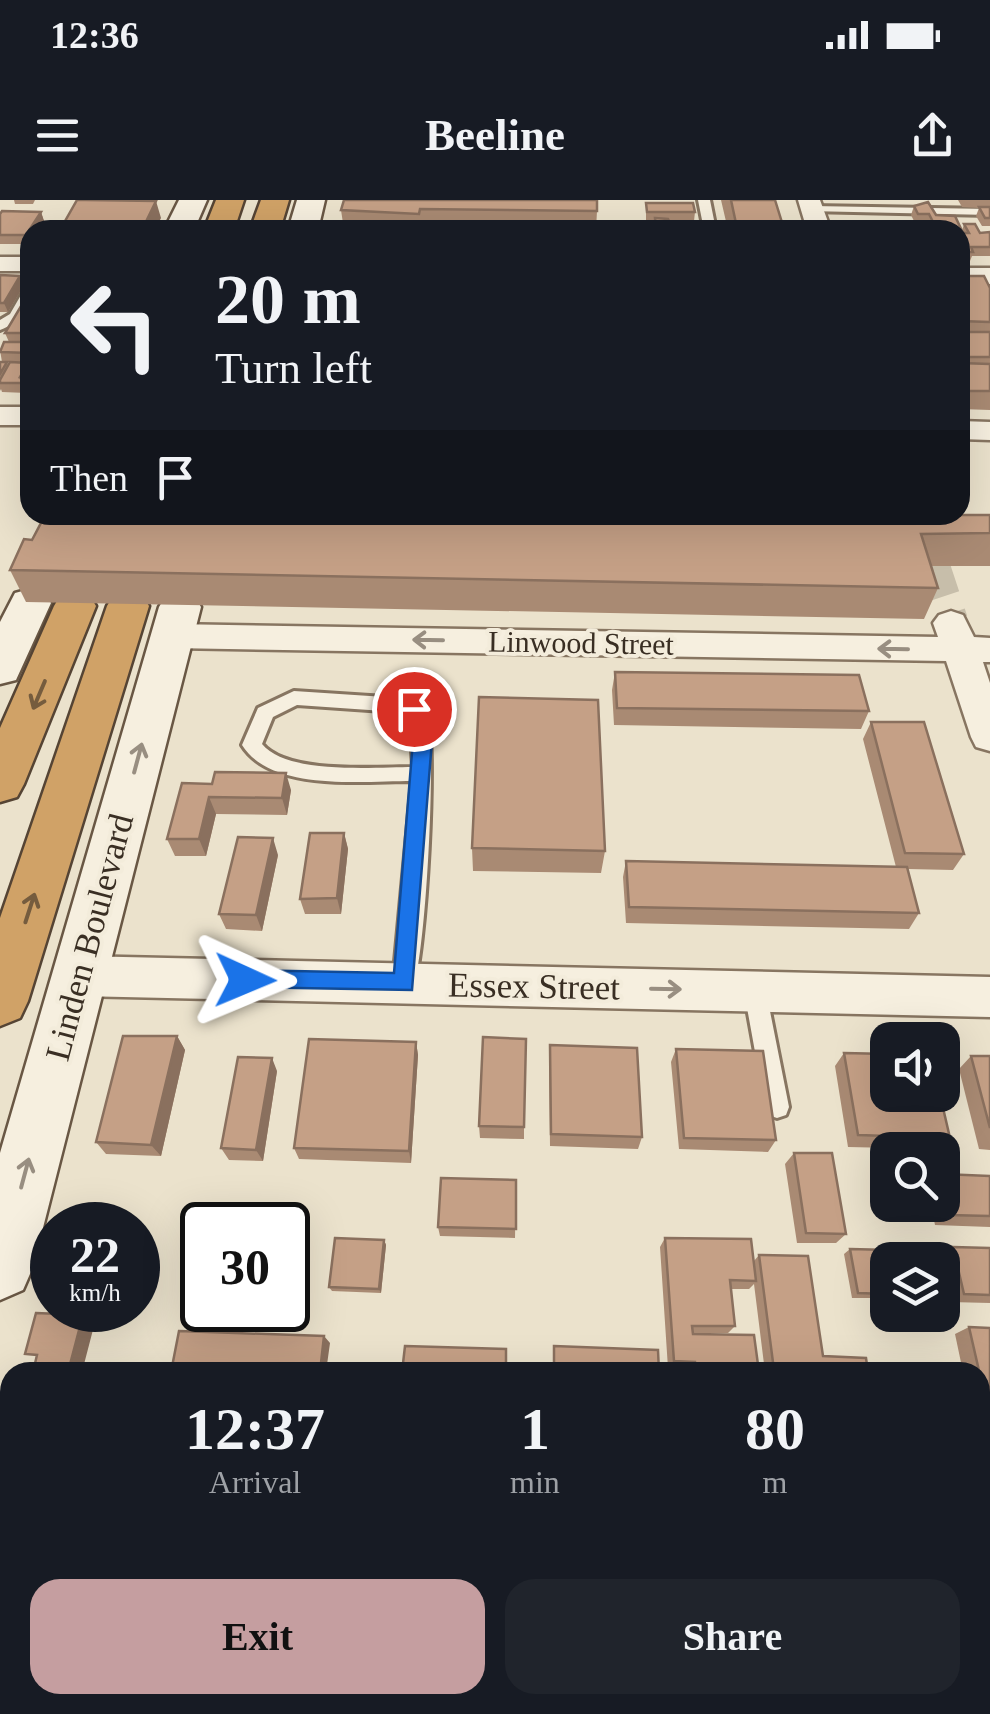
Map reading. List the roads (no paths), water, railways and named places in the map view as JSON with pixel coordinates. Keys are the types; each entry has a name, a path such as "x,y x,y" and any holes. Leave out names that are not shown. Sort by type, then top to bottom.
{"highway":[{"path":"0,784 75,606"},
{"name":"Linden Boulevard","path":"0,1001 160,617"}],"street":[{"name":"Linwood Street","path":"160,617 967,640"},
{"name":"Linden Boulevard","path":"0,1267 78,976 160,617"},
{"path":"967,640 990,737"},
{"name":"Essex Street","path":"78,976 990,997"}],"lane":[{"path":"814,213 990,212"},
{"path":"0,326 14,318 20,308"},
{"path":"404,983 421,774 419,712 400,705 284,700 264,713 252,745 261,759 291,770 421,774"},
{"path":"755,992 776,1107"}],"tunnel":[{"path":"919,525 951,621"}]}
